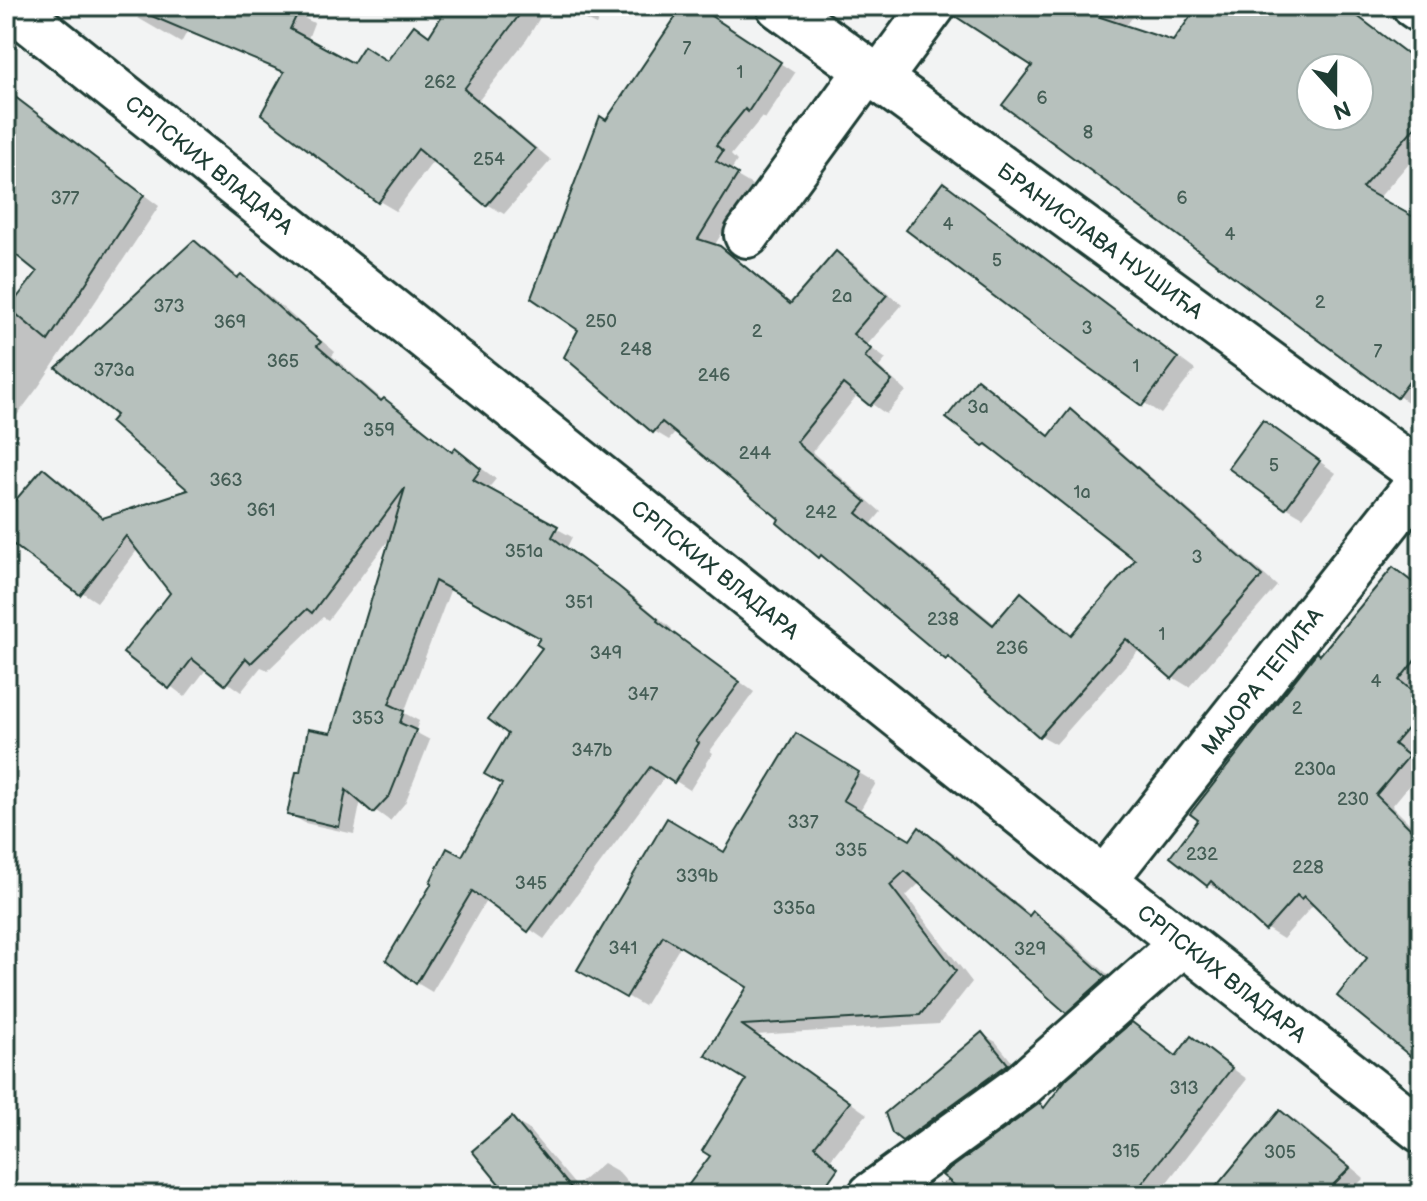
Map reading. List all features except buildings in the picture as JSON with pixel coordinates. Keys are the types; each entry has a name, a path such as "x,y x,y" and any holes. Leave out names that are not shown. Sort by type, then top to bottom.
{"street":[{"name":"СРПСКИХ ВЛАДАРА","path":"11,6 1421,1130"},
{"name":"БРАНИСЛАВА НУШИЋА","path":"779,6 1421,477"},
{"path":"747,235 873,75 933,6"},
{"path":"1415,6 1421,10"},
{"name":"МАЈОРА ТЕПИЋА","path":"1104,880 1421,477"},
{"path":"871,1195 1020,1087 1183,943"}]}
